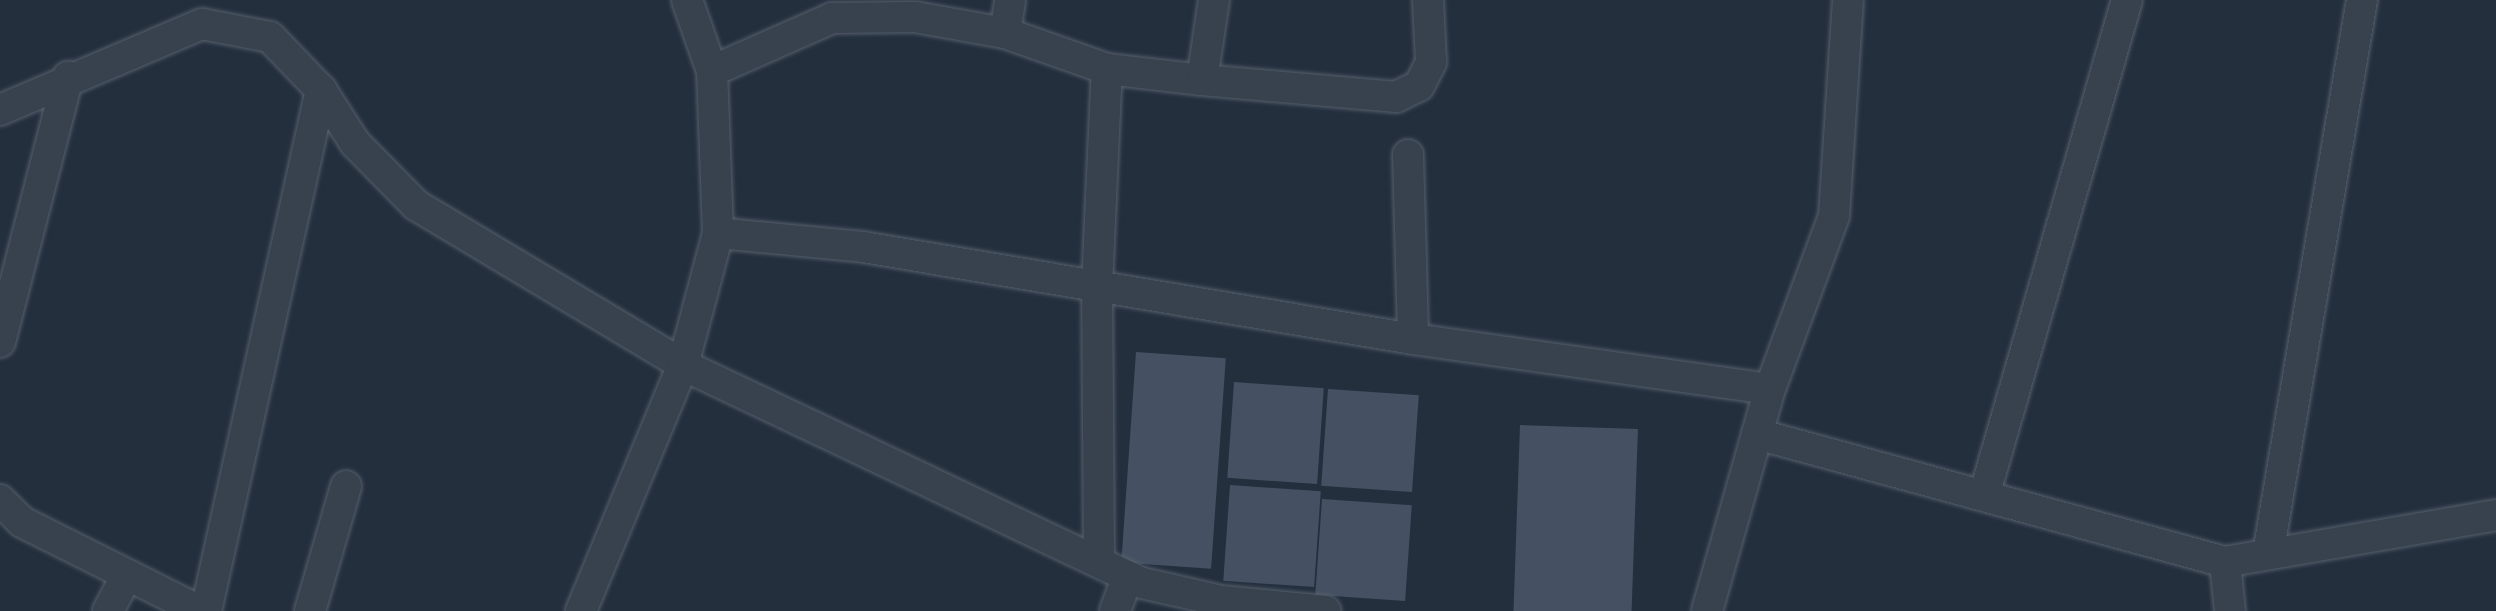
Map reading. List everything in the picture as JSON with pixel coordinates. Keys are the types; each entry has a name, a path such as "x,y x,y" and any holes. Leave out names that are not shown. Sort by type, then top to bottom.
{"street":[{"path":"581,611 683,365 718,233 712,71 687,0"},
{"path":"1005,33 1010,0"},
{"path":"1202,80 1214,0"},
{"path":"712,71 831,9 915,17 1005,33 1107,69 1396,97 1419,86 1431,62 1428,0"},
{"path":"1707,611 1770,389 1834,216 1848,0"},
{"path":"1984,496 2127,0"},
{"path":"2268,554 2362,0"},
{"path":"0,110 68,77 202,24 270,37 321,90 355,143 416,205 683,365 1128,576 1222,601 1326,611"},
{"path":"1099,560 1097,286 1107,69"},
{"path":"0,342 68,77"},
{"path":"206,611 321,90"},
{"path":"1408,155 1413,339"},
{"path":"718,233 863,247 1413,339 1770,389"},
{"path":"1757,434 2225,562 2496,515"},
{"path":"310,611 346,486"},
{"path":"0,500 22,522 200,611"},
{"path":"2225,562 2230,611"},
{"path":"108,611 127,575"},
{"path":"1115,611 1128,576"}],"building":[{"path":"1136,352 1226,358 1211,569 1121,562"},
{"path":"1234,382 1324,388 1317,484 1227,478"},
{"path":"1328,389 1419,395 1412,492 1321,486"},
{"path":"1520,425 1638,429 1632,611 1514,611"},
{"path":"1230,485 1321,491 1314,587 1223,581"},
{"path":"1322,499 1412,505 1405,601 1315,595"}]}
